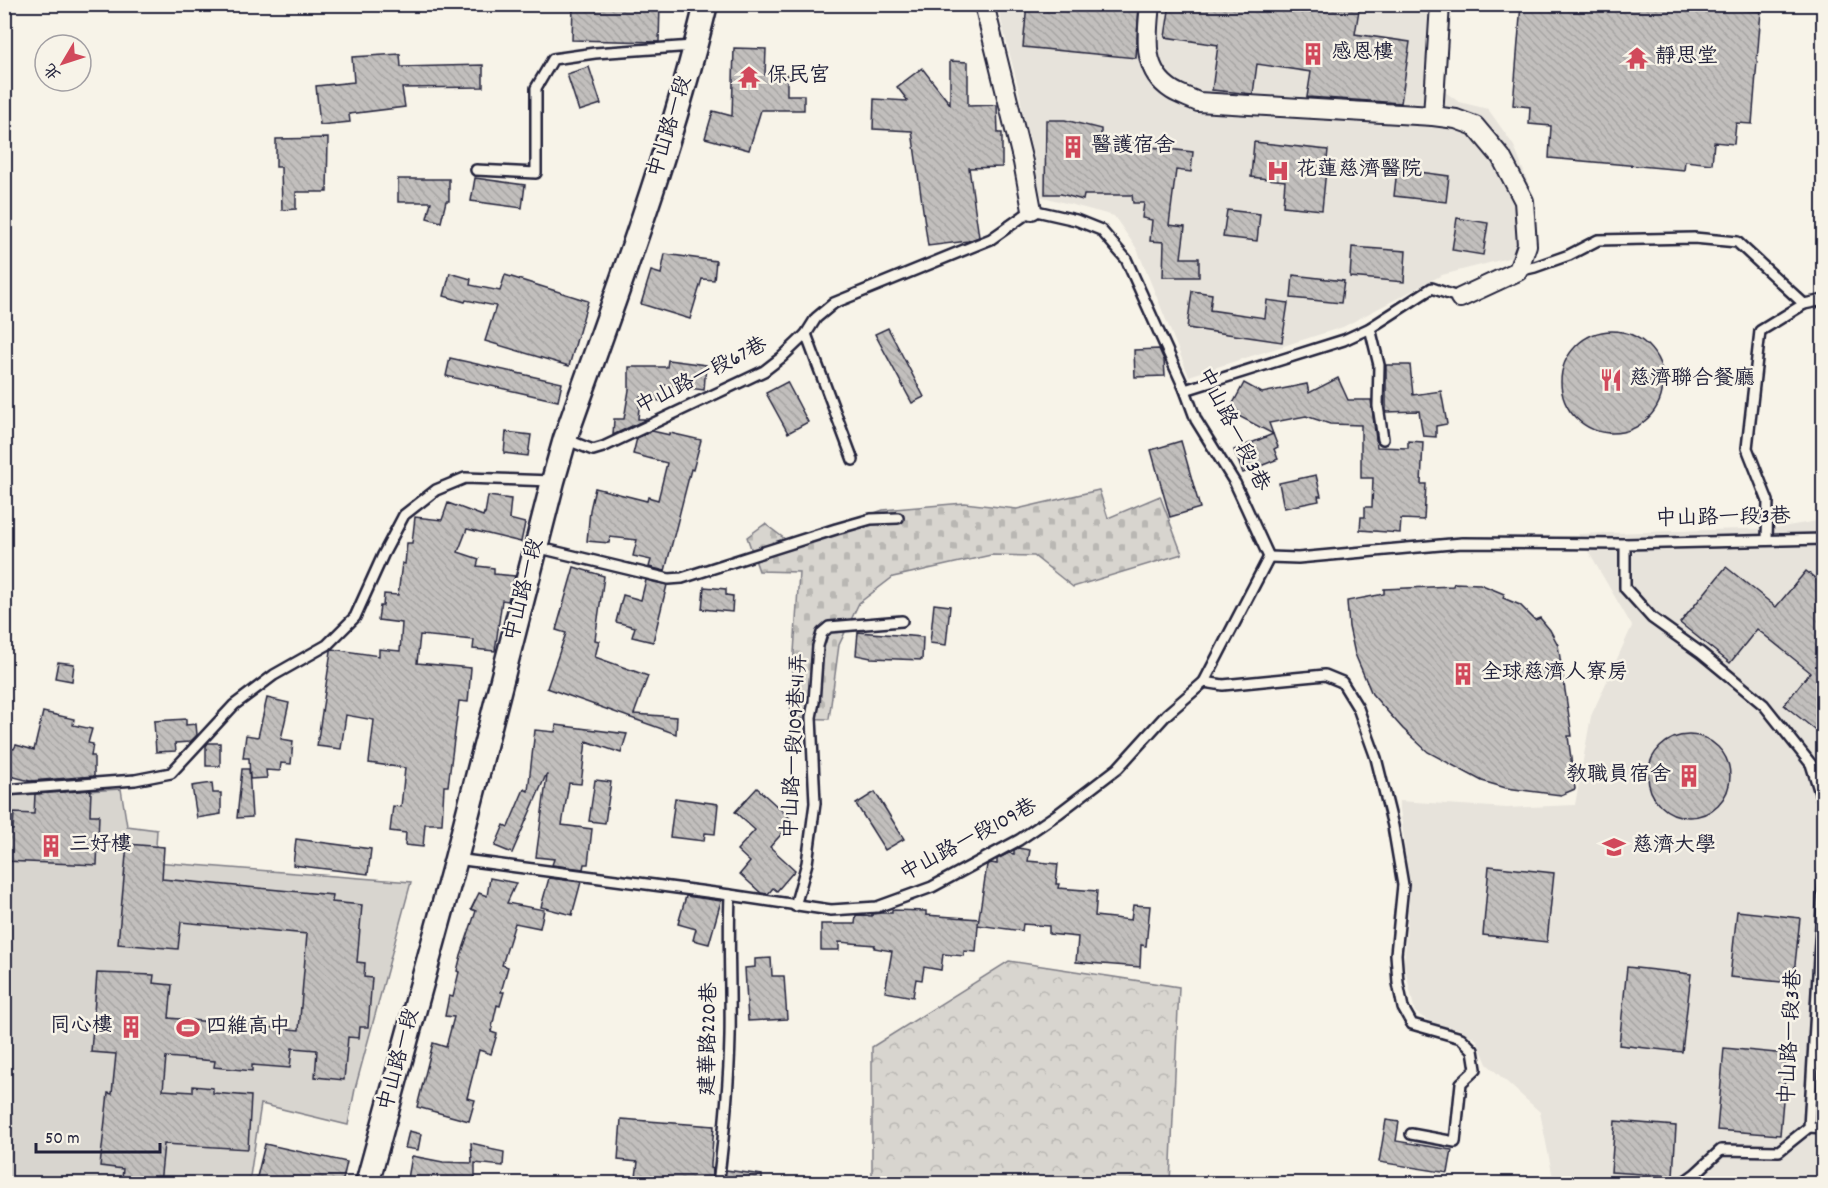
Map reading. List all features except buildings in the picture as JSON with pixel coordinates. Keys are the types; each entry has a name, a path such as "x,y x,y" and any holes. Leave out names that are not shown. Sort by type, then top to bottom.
{"street":[{"name":"中山路一段","path":"367,1184 456,859 553,481 656,182 706,4"},
{"path":"984,4 1023,162 1032,210"},
{"path":"1150,4 1146,44 1154,74 1172,90 1198,102 1434,116 1456,119 1475,126 1501,157 1524,201 1527,245 1518,271 1460,298"},
{"path":"1434,116 1440,4"}],"lane":[{"path":"476,170 536,173 536,88 553,59 595,53 696,46"},
{"name":"中山路一段67巷","path":"566,439 593,450 603,447 764,370 782,357 806,334 816,318 834,303 991,239 1032,210"},
{"name":"中山路一段3巷","path":"1032,210 1076,220 1101,230 1126,259 1185,390 1196,420 1235,483 1269,557 1298,558 1471,542 1625,544 1824,539"},
{"path":"1518,271 1569,255 1598,240 1694,238 1737,242 1804,304"},
{"path":"1185,390 1321,348 1370,328 1432,288 1460,298"},
{"path":"1767,539 1768,501 1747,448 1760,331 1804,304 1824,300"},
{"path":"1370,328 1379,365 1378,406 1383,439"},
{"path":"806,334 853,460"},
{"path":"4,790 135,780 171,773 234,705 274,675 327,645 355,617 382,555 404,515 436,490 465,478 553,481"},
{"path":"536,547 669,579 682,578 836,528 871,519 898,518"},
{"path":"1625,544 1625,588 1652,618 1701,653 1764,705 1811,764 1824,806"},
{"name":"中山路一段109巷","path":"456,859 831,910 877,907 932,887 1018,840 1059,813 1118,768 1167,714 1204,682 1269,557"},
{"name":"中山路一段109巷41弄","path":"795,906 807,863 815,804 811,717 818,646 822,633 829,627 902,621"},
{"path":"1204,682 1223,685 1325,675 1342,682 1358,708 1376,758 1394,826 1403,885 1396,954 1403,1008 1412,1024 1461,1038 1473,1050 1476,1069 1461,1083 1455,1142 1411,1134"},
{"name":"中山路一段3巷","path":"1682,1184 1721,1150 1779,1151 1809,1127 1824,873"},
{"name":"建華路220巷","path":"718,1184 728,1087 730,895"},
{"path":"1809,1127 1824,1128"}],"shaded area":[{"name":"花蓮慈濟醫院","path":"997,5 1452,5 1445,92 1459,102 1488,109 1514,146 1533,196 1532,252 1442,275 1343,327 1189,376 1137,249 1114,216 1036,195 1019,90"},
{"name":"慈濟大學","path":"1823,520 1823,1183 1554,1183 1540,1112 1487,1064 1477,1040 1460,1029 1433,1024 1415,1012 1404,964 1410,887 1399,801 1507,808 1575,805 1591,716 1632,626 1578,534 1776,528"}],"green space":[{"path":"1099,490 1108,518 1160,496 1182,554 1073,587 1034,556 991,555 893,577 859,603 839,645 829,719 790,718 799,572 759,571 747,537 765,524 789,542 883,510 964,503 1017,509"},
{"name":"四維高中","path":"121,789 127,826 157,830 155,862 411,882 355,1089 348,1125 261,1104 249,1183 5,1183 4,796"},
{"path":"1009,961 1179,987 1170,1183 887,1184 872,1180 872,1047"}],"place":[{"name":"感恩樓","path":"1313,54"},
{"name":"靜思堂","path":"1637,58"},
{"name":"保民宮","path":"749,77"},
{"name":"醫護宿舍","path":"1073,147"},
{"name":"花蓮慈濟醫院","path":"1278,171"},
{"name":"慈濟聯合餐廳","path":"1611,380"},
{"name":"全球慈濟人寮房","path":"1463,674"},
{"name":"教職員宿舍","path":"1689,776"},
{"name":"三好樓","path":"51,846"},
{"name":"慈濟大學","path":"1614,847"},
{"name":"同心樓","path":"131,1027"},
{"name":"四維高中","path":"188,1028"}]}
